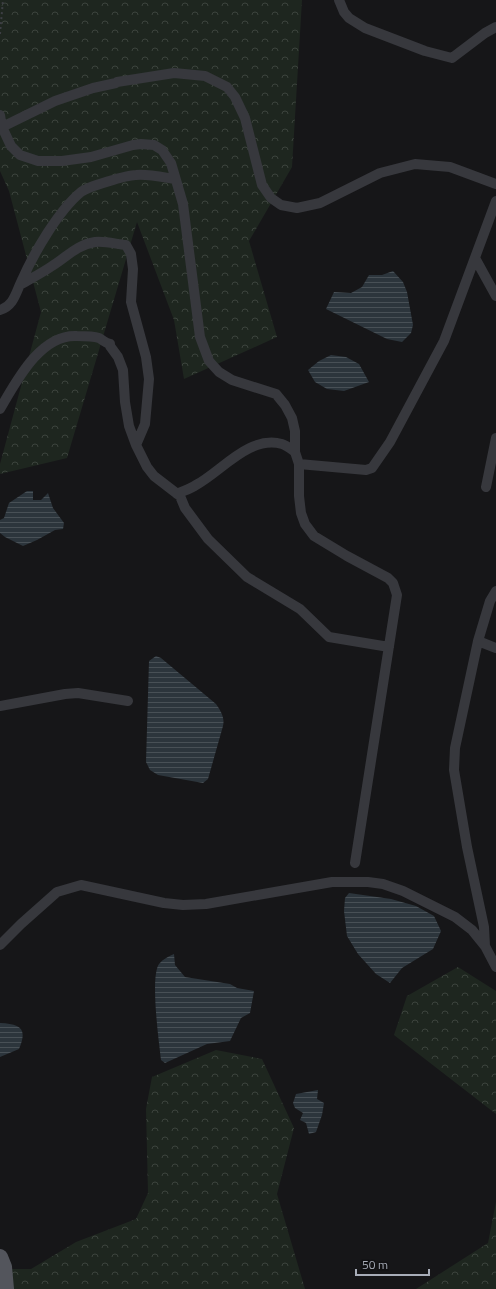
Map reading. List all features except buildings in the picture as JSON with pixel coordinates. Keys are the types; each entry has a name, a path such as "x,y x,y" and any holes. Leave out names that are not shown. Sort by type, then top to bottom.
{"main road":[{"path":"0,1257 4,1267 6,1289"}],"street":[{"path":"339,0 344,12 349,18 365,28 425,51 452,58 485,33 496,28"},
{"path":"2,127 55,101 117,82 174,73 205,76 227,87 235,97 245,118 262,185 271,198 281,205 297,208 320,203 380,173 416,164 450,167 496,184"},
{"path":"0,115 2,127 11,146 20,155 38,160 62,161 91,157 132,145 141,144 154,145 162,150 171,163 183,204 200,337 209,361 219,372 232,380 276,394 285,405 292,418 296,431 295,452 299,464 299,496 301,513 305,524 314,536 388,578 393,583 397,595 355,863"},
{"path":"0,310 6,308 16,295 30,261 61,213 82,191 120,178 136,175 175,179"},
{"path":"299,464 366,470 372,468 390,442 444,341 496,201"},
{"path":"20,285 53,266 70,252 82,246 102,242 126,245 129,253 131,254 133,269 131,302 146,357 149,379 145,424 136,445"},
{"path":"475,258 496,296"},
{"path":"0,409 22,372 39,353 53,342 65,337 76,336 98,338 107,344 110,344 118,357 123,370 125,402 129,426 136,445 147,467 154,476 180,496 185,508 208,539 247,577 300,609 329,637 389,647"},
{"path":"486,487 496,438"},
{"path":"177,494 196,485 246,450 261,444 270,442 283,444 295,452"},
{"path":"485,946 484,927 467,847 454,770 455,748 478,641 490,601 496,591"},
{"path":"478,641 496,648"},
{"path":"0,706 78,693 128,701"},
{"path":"0,945 57,892 81,885 164,903 183,905 206,904 332,882 345,882 383,884 403,890 455,917 472,930 495,961"}],"path":[{"path":"0,34 2,0"}],"green space":[{"path":"0,0 302,0 292,167 249,241 277,337 184,379 174,320 137,222 67,458 0,474 0,464 41,312 9,191 0,171"},
{"path":"458,967 496,991 496,1114 394,1035 407,996"},
{"path":"216,1050 262,1059 294,1128 277,1194 305,1289 0,1289 0,1269 31,1269 76,1242 136,1219 148,1193 146,1109 152,1077"},
{"path":"496,1202 496,1289 416,1289 488,1243"}],"shaded area":[{"path":"393,271 403,282 407,292 413,325 411,333 402,342 387,339 326,309 334,292 351,293 362,287 369,275 382,275"},
{"path":"331,355 346,357 359,364 369,382 344,391 327,389 315,382 308,370 319,361"},
{"path":"27,491 33,491 33,500 41,500 48,493 53,508 64,523 63,529 55,530 23,546 0,533 0,520 4,518 9,503"},
{"path":"156,656 161,658 216,704 222,715 223,726 208,779 203,783 158,775 150,770 146,762 149,661"},
{"path":"349,893 391,899 416,906 434,916 441,931 433,949 402,968 390,983 376,974 358,954 347,936 344,911 345,898"},
{"path":"174,954 175,965 185,977 230,984 237,988 254,991 250,1013 241,1018 230,1041 207,1044 165,1063 161,1060 157,1025 155,982 156,971 159,964 164,959"},
{"path":"0,1023 17,1026 20,1028 23,1036 19,1049 0,1057"},
{"path":"318,1090 317,1099 324,1103 322,1115 316,1132 309,1134 306,1123 300,1120 303,1113 295,1108 293,1103 296,1094"}]}
